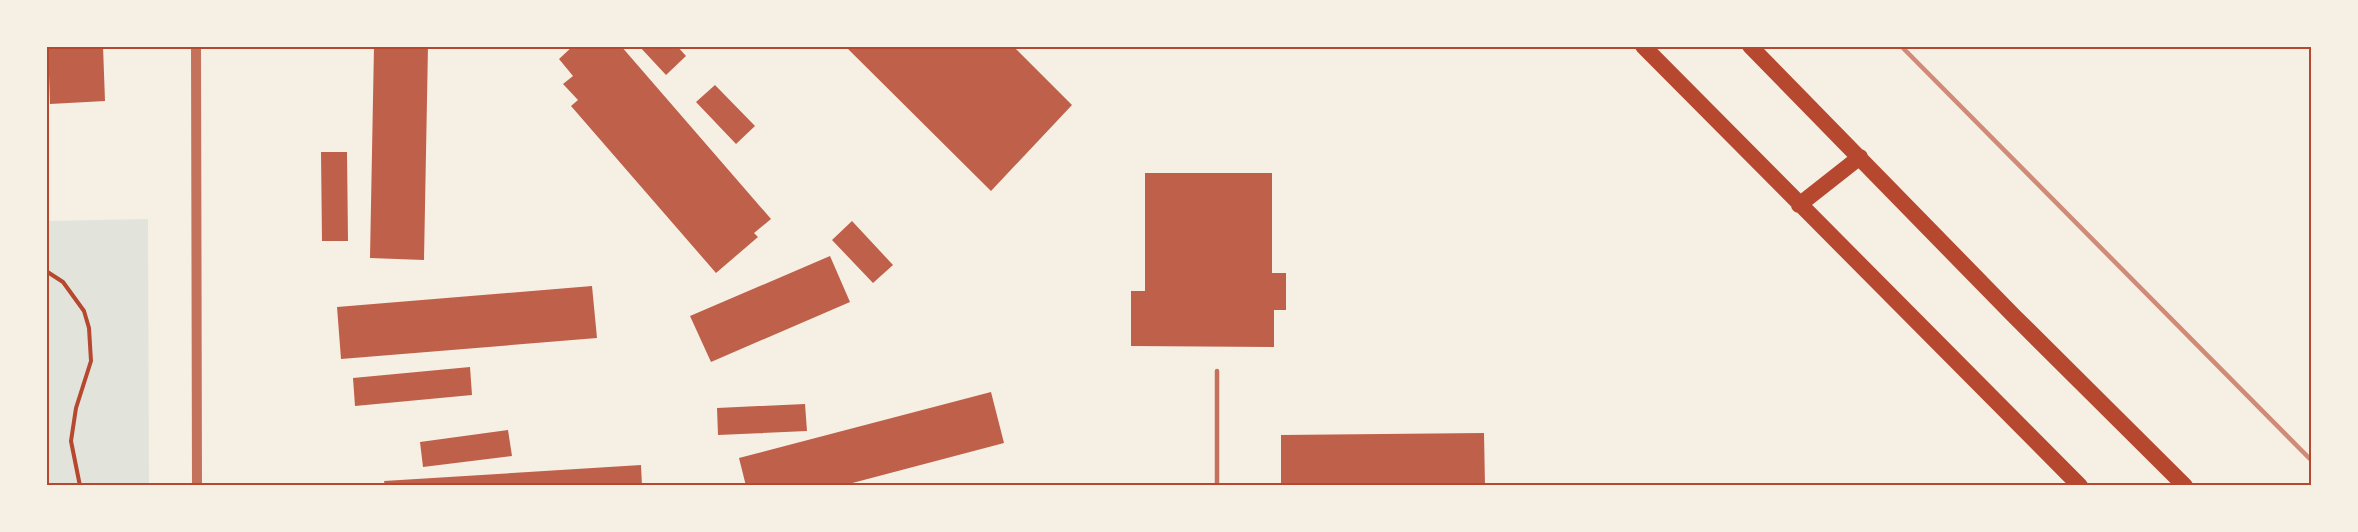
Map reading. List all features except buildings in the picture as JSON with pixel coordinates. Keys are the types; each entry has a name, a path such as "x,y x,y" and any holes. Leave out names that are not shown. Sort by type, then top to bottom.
{"highway":[{"path":"1642,46 2080,486"},
{"path":"1750,46 2014,316 2185,486"},
{"path":"1799,205 1860,158"}],"street":[{"path":"196,46 197,486"}],"lane":[{"path":"1217,371 1217,486"}],"path":[{"path":"46,271 63,282 84,311 89,328 91,361 76,408 71,441 80,486"}],"shaded area":[{"path":"148,219 149,485 47,485 46,221"}],"railway":[{"path":"1901,46 2312,461"}]}
